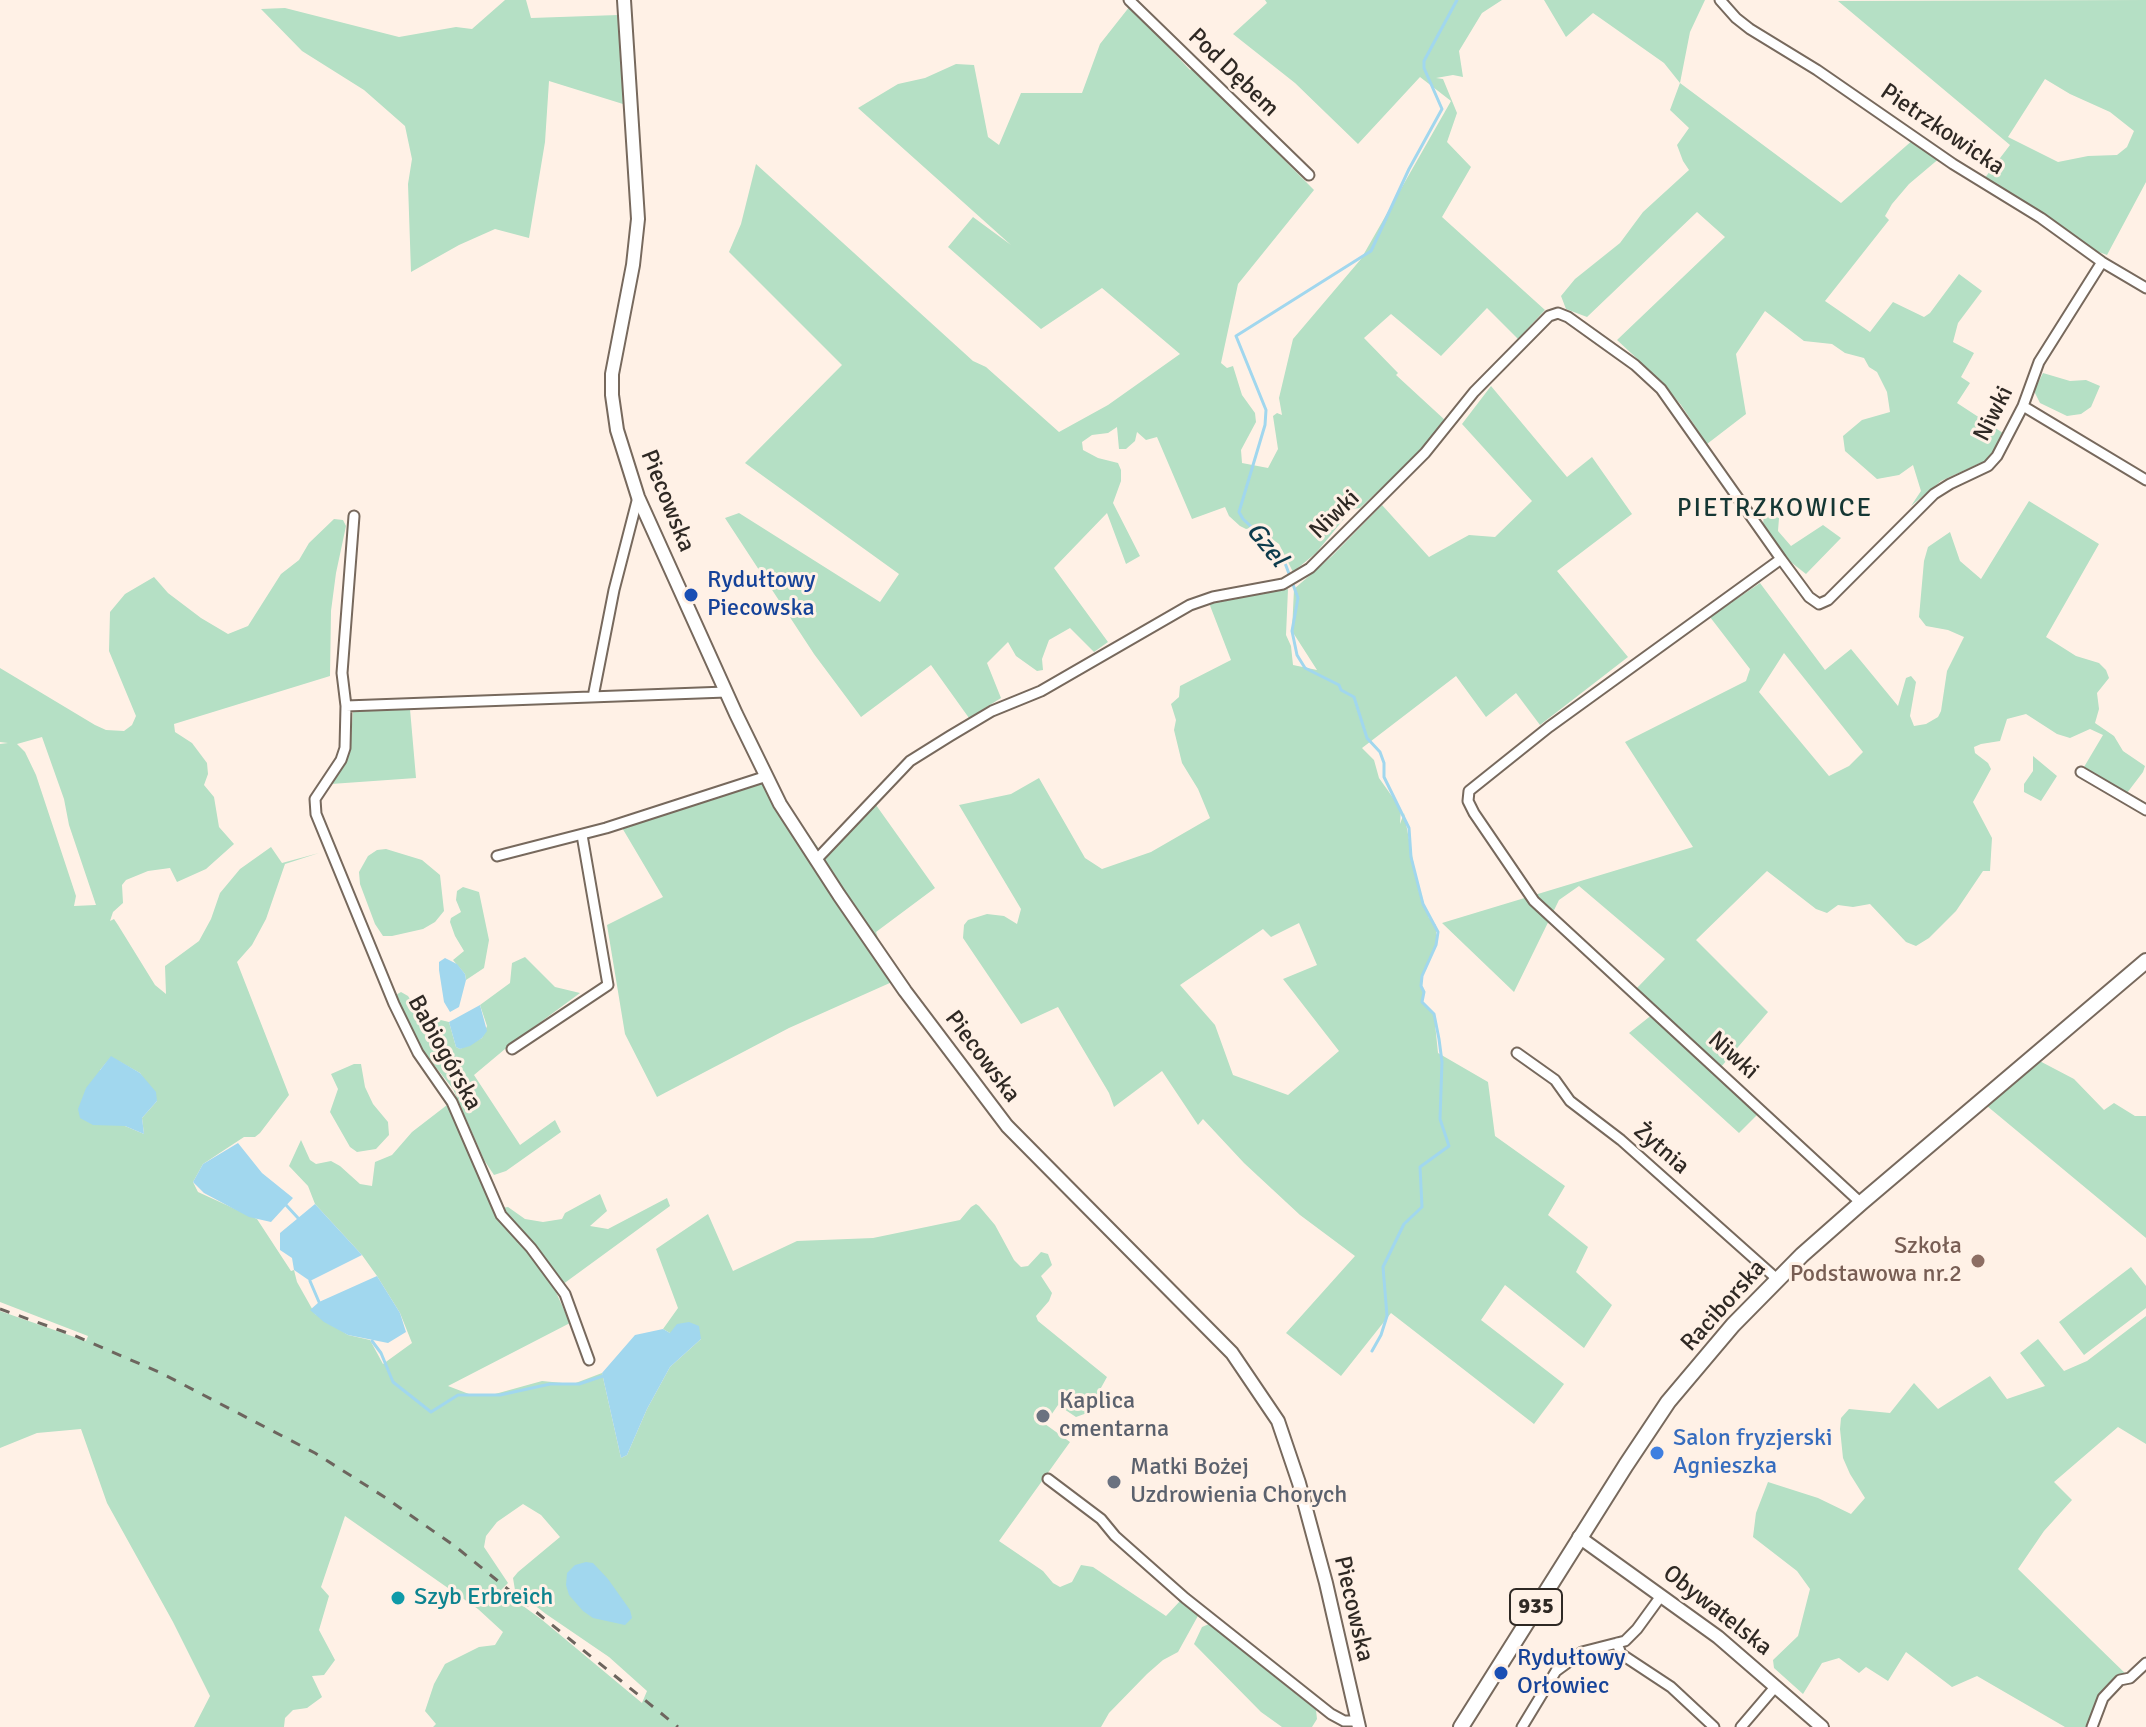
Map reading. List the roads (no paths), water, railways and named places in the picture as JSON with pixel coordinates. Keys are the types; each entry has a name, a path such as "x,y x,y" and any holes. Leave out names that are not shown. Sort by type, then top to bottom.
{"main road":[{"name":"Raciborska","path":"1461,1727 1579,1537 1668,1402 1733,1325 1777,1279 1861,1203 2146,961"}],"street":[{"name":"Piecowska","path":"624,0 638,219 633,265 612,374 612,395 617,430 638,497 780,804 905,991 1007,1126 1232,1353 1278,1421 1299,1483 1326,1583 1358,1724"},
{"name":"Pod Dębem","path":"1129,0 1309,175"},
{"name":"Pietrzkowicka","path":"1720,0 1750,29 2146,288"},
{"name":"Niwki","path":"816,860 910,761 992,711 1041,691 1190,605 1213,597 1283,584 1310,568 1425,453 1474,392 1538,324 1558,313 1617,352 1661,389 1809,597 1819,604 1828,600 1934,494 1988,466 1997,456 2023,406 2039,362 2102,262"},
{"path":"2023,406 2146,480"},
{"path":"593,697 614,590 638,497"},
{"name":"Babiogórska","path":"354,516 342,673 346,706 345,748 341,760 315,799 316,814 394,1004 418,1053 452,1102 501,1215 531,1248 565,1294 589,1360"},
{"name":"Niwki","path":"1781,559 1549,727 1469,791 1468,801 1534,901 1861,1203"},
{"path":"346,706 726,692"},
{"path":"2081,772 2146,810"},
{"path":"497,856 582,835 767,776"},
{"path":"512,1049 608,985 582,835"},
{"name":"Żytnia","path":"1517,1053 1555,1080 1570,1101 1621,1140 1777,1279"},
{"path":"1048,1479 1101,1519 1115,1536 1185,1598 1331,1714 1358,1724"},
{"name":"Obywatelska","path":"1579,1537 1718,1637 1822,1727"},
{"path":"1522,1727 1556,1671 1582,1652 1625,1641 1661,1596"},
{"path":"1617,1643 1621,1654 1671,1687 1714,1727"},
{"path":"2098,1725 2103,1698 2120,1680 2130,1678 2146,1663"},
{"path":"1741,1727 1776,1686"}],"water":[{"path":"445,958 457,964 466,980 459,1007 450,1012 444,1002 439,970 439,962"},
{"path":"480,1005 487,1031 470,1046 456,1047 449,1022"},
{"path":"111,1056 140,1073 156,1092 157,1101 142,1118 144,1134 125,1126 93,1125 80,1118 78,1109 86,1088"},
{"path":"238,1143 262,1173 293,1198 271,1222 249,1217 204,1193 193,1182 203,1164"},
{"path":"315,1204 362,1255 310,1281 294,1270 292,1258 280,1250 280,1233"},
{"path":"377,1276 400,1313 406,1332 388,1343 348,1335 310,1310 319,1302"},
{"path":"689,1322 699,1326 701,1339 670,1367 627,1455 621,1458 602,1373 635,1335 663,1329 670,1333 677,1324"},
{"path":"593,1563 608,1579 630,1610 632,1618 625,1625 593,1618 569,1595 567,1573 575,1565"}],"waterway":[{"name":"Gzel","path":"1372,1351 1387,1316 1383,1267 1404,1224 1422,1207 1420,1167 1449,1146 1440,1119 1442,1062 1439,1039 1434,1014 1422,1002 1424,992 1421,986 1438,932 1423,904 1411,857 1409,828 1384,777 1380,752 1367,738 1354,697 1341,690 1339,685 1305,668 1297,655 1292,631 1298,598 1285,563 1239,512 1265,425 1266,410 1236,336 1371,251 1409,169 1442,109 1424,68 1424,61 1457,0"},
{"path":"286,1205 298,1218"},
{"path":"310,1281 319,1302"},
{"path":"372,1341 381,1353 393,1382 431,1412 458,1395 500,1395 550,1384 579,1384 603,1376"}],"railway":[{"path":"0,1309 73,1335 161,1373 315,1453 456,1547 678,1727"}],"place":[{"name":"Rydułtowy Piecowska","path":"691,595"},
{"name":"Szkoła Podstawowa nr.2","path":"1978,1261"},
{"name":"Kaplica cmentarna","path":"1043,1416"},
{"name":"Salon fryzjerski Agnieszka","path":"1657,1453"},
{"name":"Matki Bożej Uzdrowienia Chorych","path":"1114,1482"},
{"name":"Szyb Erbreich","path":"398,1598"},
{"name":"Rydułtowy Orłowiec","path":"1501,1673"}],"district":[{"name":"PIETRZKOWICE","path":"1775,509"}]}
